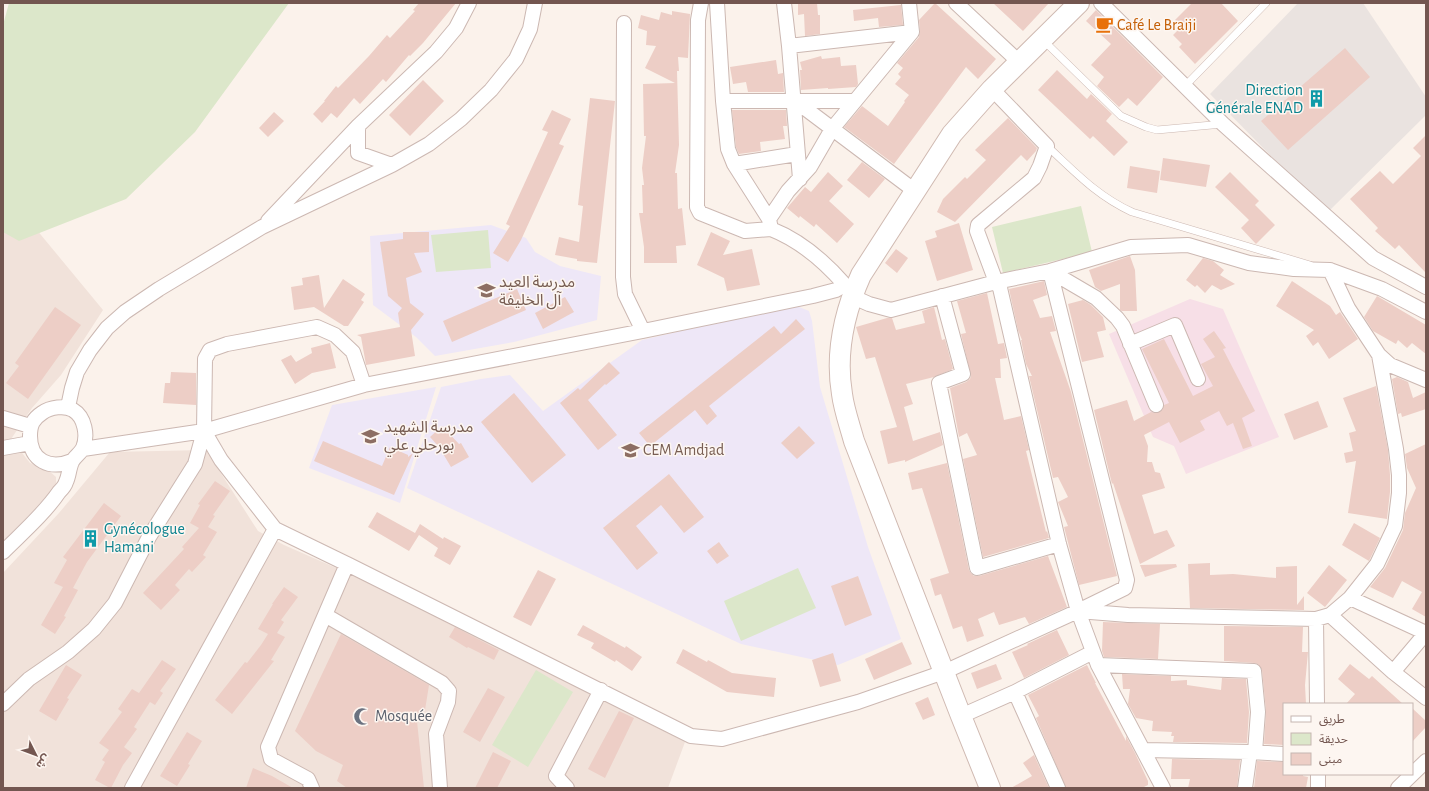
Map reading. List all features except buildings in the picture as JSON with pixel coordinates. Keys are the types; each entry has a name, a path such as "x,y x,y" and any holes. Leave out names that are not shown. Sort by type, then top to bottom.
{"main road":[{"path":"990,788 854,441 842,394 841,338 850,290 952,134 992,89 1079,3"}],"street":[{"path":"262,227 358,126 436,52 456,28 468,3"},
{"path":"68,407 77,372 90,350 107,328 125,312 159,289 262,227 392,165 429,144 462,119 491,90 516,59 530,29 535,3"},
{"path":"701,3 698,20 697,207 700,213 744,231 770,224 788,190 810,167 832,129 912,32 909,3"},
{"path":"716,3 728,149 734,164 770,224 815,256 850,290 869,304 891,310 996,282 1050,271 1131,247 1188,244 1249,263 1294,269 1329,270 1382,289 1426,312"},
{"path":"784,3 800,179"},
{"path":"956,3 1019,62"},
{"path":"1101,3 1223,124 1373,258 1426,287"},
{"path":"624,23 623,277 625,294 643,331"},
{"path":"789,46 912,32"},
{"path":"992,89 1047,146 1034,178 978,225 977,231 996,282 1000,288 1059,544 1078,611 1096,658 1163,788"},
{"path":"794,100 915,191"},
{"path":"723,101 854,101"},
{"path":"358,126 358,153 392,165"},
{"path":"734,164 797,154"},
{"path":"1329,270 1348,308 1379,355 1390,365 1426,380"},
{"path":"1050,271 1096,298 1117,318 1123,326 1156,405"},
{"path":"204,431 221,460 275,528 691,736 722,739 858,702 944,672 1125,588 1127,580 1050,271"},
{"path":"83,449 204,431 364,385 643,331 836,290 850,290"},
{"path":"942,296 962,374 939,383 977,568 1059,544"},
{"path":"1130,344 1175,325 1198,379"},
{"path":"3,704 29,679 68,652 94,629 115,603 149,537 195,464 204,431 204,359 210,350 227,344 318,327 335,335 353,352 364,385"},
{"path":"1078,611 1128,615 1316,619 1330,616 1350,598 1377,564 1396,526 1399,475 1379,355"},
{"path":"68,407 75,411 81,418 86,433 83,449 72,461 55,465 47,463 34,453 30,443 30,426 36,417 51,408 68,407"},
{"path":"3,418 30,426"},
{"path":"3,448 30,443"},
{"path":"3,552 52,502 66,482 72,461"},
{"path":"132,788 275,528"},
{"path":"312,788 308,779 271,759 268,747 347,564"},
{"path":"1350,598 1426,633 1393,672"},
{"path":"325,614 442,683 449,691 448,702 436,734 440,788"},
{"path":"1330,616 1393,672 1426,698"},
{"path":"1316,619 1317,703"},
{"path":"961,716 1096,658 1254,671 1258,712 1245,788"},
{"path":"567,788 556,776 601,690"},
{"path":"1015,692 1058,788"},
{"path":"1144,750 1283,754"},
{"path":"1413,774 1426,761"},
{"path":"1318,775 1318,788"},
{"path":"1398,788 1411,775"}],"lane":[{"path":"1185,86 1266,3"},
{"path":"1042,39 1121,116 1157,130 1223,124"},
{"path":"1047,146 1094,189 1115,204 1132,212 1329,270"}],"shaded area":[{"path":"1298,3 1363,3 1426,97 1426,115 1327,213 1210,94"},
{"path":"3,189 103,310 61,375 32,408 11,439 30,463 48,470 56,477 56,486 3,543"},
{"name":"مدرسة العيد آل الخليفة","path":"491,225 526,238 535,252 560,266 601,276 597,320 514,342 435,356 416,337 373,305 370,236"},
{"path":"1190,299 1223,309 1279,437 1186,474 1174,446 1153,437 1109,334"},
{"name":"CEM Amdjad","path":"794,305 809,311 812,321 820,387 868,547 901,639 838,665 741,644 407,488 441,387 510,375 543,411 642,340"},
{"name":"مدرسة الشهيد بورحلي علي","path":"436,387 400,503 309,468 332,405"},
{"path":"206,450 258,531 284,545 359,578 527,660 685,742 668,788 3,788 3,573 59,513 110,452"}],"green space":[{"path":"9,3 289,3 195,132 126,199 19,241 3,232 3,25"},
{"path":"1081,206 1092,252 1003,273 992,227"},
{"path":"488,230 491,268 436,272 431,235"},
{"path":"798,568 816,608 741,641 724,601"},
{"path":"536,670 573,692 528,767 492,745"}],"place":[{"name":"Café Le Braiji","path":"1104,25"},
{"name":"Direction Générale ENAD","path":"1316,99"},
{"name":"مدرسة العيد آل الخليفة","path":"486,291"},
{"name":"مدرسة الشهيد بورحلي علي","path":"371,436"},
{"name":"CEM Amdjad","path":"630,450"},
{"name":"Gynécologue Hamani","path":"91,538"},
{"name":"Mosquée","path":"362,716"}]}
